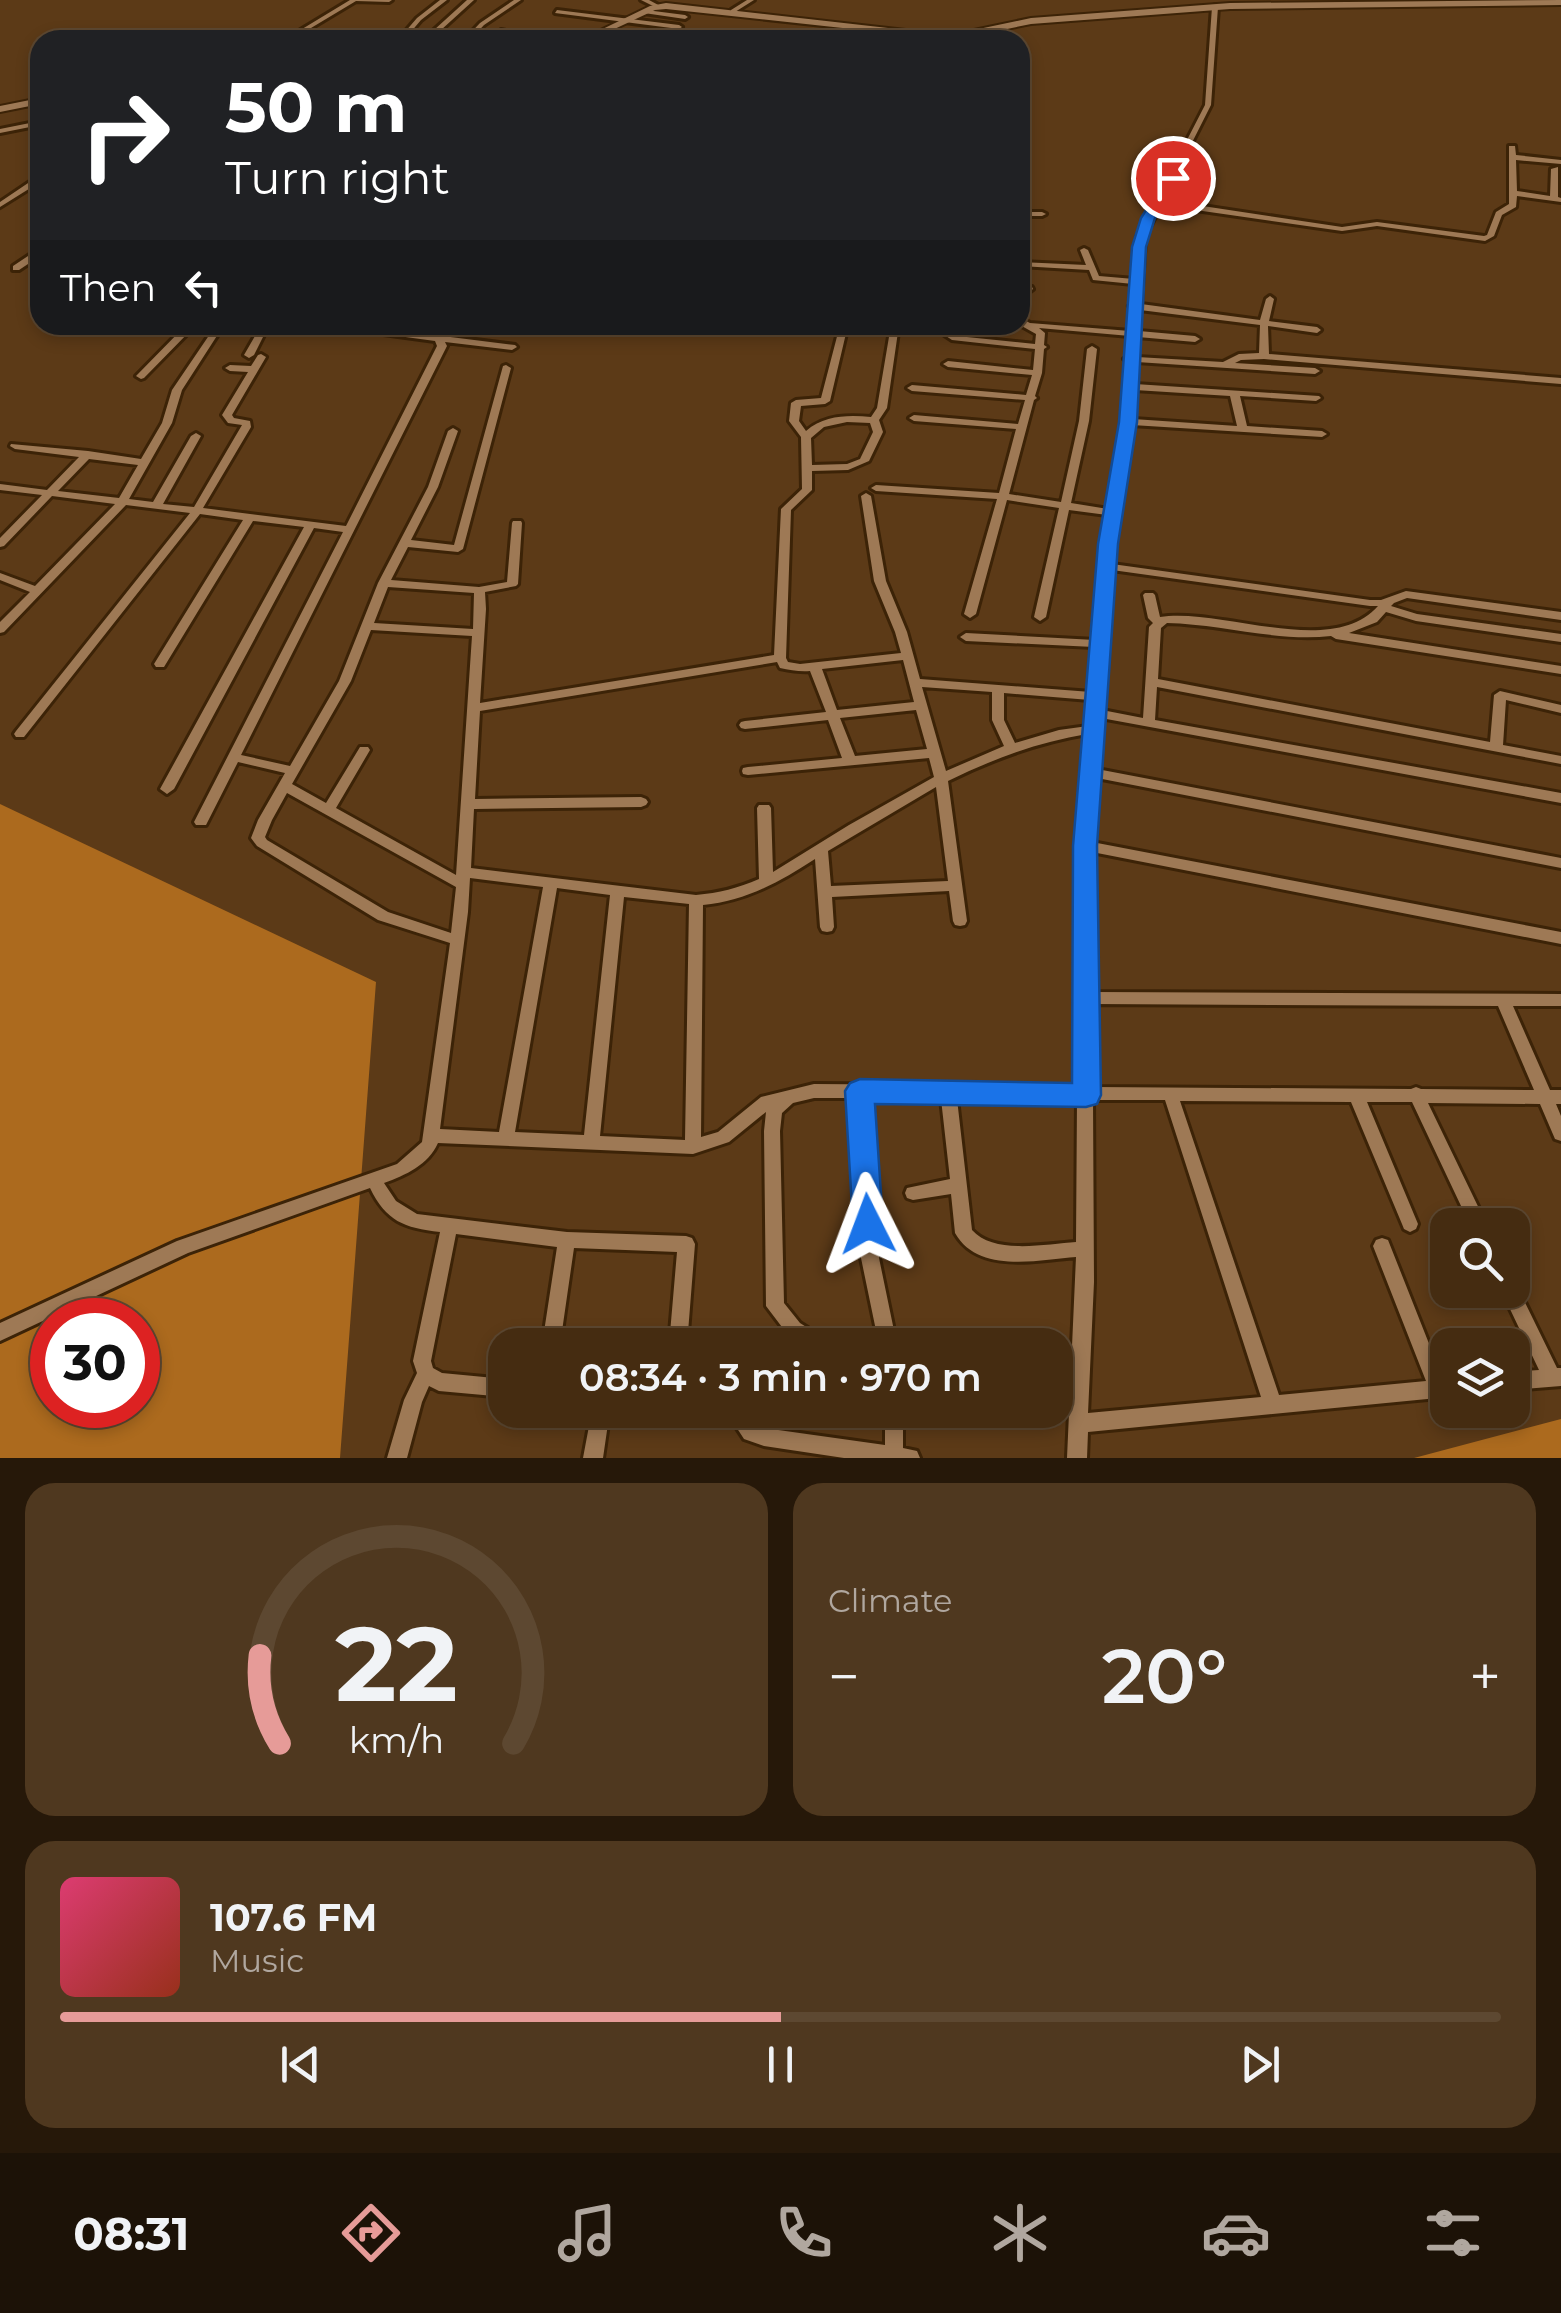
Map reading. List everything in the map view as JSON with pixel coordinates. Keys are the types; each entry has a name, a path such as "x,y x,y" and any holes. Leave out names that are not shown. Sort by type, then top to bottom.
{"street":[{"path":"304,30 355,0 389,0"},
{"path":"410,30 444,0"},
{"path":"437,30 470,0"},
{"path":"476,30 518,0"},
{"path":"644,0 662,6 868,30"},
{"path":"606,30 678,0"},
{"path":"733,12 751,0"},
{"path":"995,30 1032,21 1180,5 1561,2"},
{"path":"1078,1458 1088,998 1085,846 1106,566 1128,422 1131,332 1141,237 1208,105 1215,7"},
{"path":"557,12 680,27"},
{"path":"646,12 685,17"},
{"path":"0,108 30,105"},
{"path":"0,131 30,125"},
{"path":"1158,202 1342,230 1377,224 1480,239 1488,238 1500,214 1511,207 1512,152 1558,166 1558,200 1514,193"},
{"path":"0,205 30,185"},
{"path":"1030,214 1042,214"},
{"path":"1084,250 1091,268 1102,280 1135,282"},
{"path":"16,268 30,259"},
{"path":"1030,265 1091,268"},
{"path":"1264,356 1264,322 1270,299"},
{"path":"1133,306 1317,330"},
{"path":"1030,323 1195,339"},
{"path":"970,614 1038,373 1040,333 1030,326"},
{"path":"141,376 181,335"},
{"path":"0,630 122,503 167,424 177,390 213,335"},
{"path":"20,734 196,512 246,427 247,423 226,418 253,370 262,335"},
{"path":"402,335 512,347"},
{"path":"806,437 794,421 794,406 824,401 841,335"},
{"path":"874,420 882,408 893,335"},
{"path":"949,335 1042,347"},
{"path":"200,822 442,346 439,340"},
{"path":"1040,617 1089,393 1092,350"},
{"path":"1225,365 1239,357 1264,356 1561,382"},
{"path":"1130,359 1315,372"},
{"path":"948,364 1038,373"},
{"path":"230,368 253,370"},
{"path":"404,543 458,548 506,368"},
{"path":"1130,387 1316,398"},
{"path":"912,388 1032,398"},
{"path":"1234,393 1242,429"},
{"path":"914,418 1023,427"},
{"path":"780,658 786,508 807,490 806,437 810,430 834,420 874,420"},
{"path":"807,468 848,468 864,461 878,432 874,420"},
{"path":"1128,422 1322,434"},
{"path":"454,431 344,681 260,830 262,844 383,916 457,940"},
{"path":"156,508 196,436"},
{"path":"15,446 146,463"},
{"path":"0,544 88,454"},
{"path":"0,487 347,529"},
{"path":"960,921 941,777 908,656 880,581 871,492 1004,496 1112,513"},
{"path":"160,664 249,519"},
{"path":"384,584 479,590 512,584 518,524"},
{"path":"167,789 310,525"},
{"path":"1106,566 1388,605 1427,619 1561,638"},
{"path":"3,582 38,591"},
{"path":"0,1332 183,1247 403,1170 421,1156 432,1136 457,940 476,708 479,590"},
{"path":"1326,633 1374,621 1388,605 1406,594 1561,616"},
{"path":"1149,595 1154,618 1159,622"},
{"path":"1149,722 1154,627 1177,618 1297,634 1326,633 1561,670"},
{"path":"368,626 478,633"},
{"path":"966,638 1100,644"},
{"path":"476,708 780,658 792,668 908,656"},
{"path":"814,667 850,761"},
{"path":"1152,682 1561,760"},
{"path":"916,684 1096,696"},
{"path":"998,690 998,720 1010,746"},
{"path":"1496,748 1500,696 1561,710"},
{"path":"745,725 922,705"},
{"path":"1094,712 1561,798"},
{"path":"286,786 463,878 551,882 696,900 733,897 766,882 941,777 1010,746 1092,729"},
{"path":"330,808 364,750"},
{"path":"748,771 934,752"},
{"path":"233,758 294,771"},
{"path":"1090,772 1561,863"},
{"path":"469,804 641,802"},
{"path":"764,808 766,882"},
{"path":"1085,846 1561,938"},
{"path":"821,850 827,926"},
{"path":"506,1139 551,882"},
{"path":"824,892 955,886"},
{"path":"591,1142 618,890"},
{"path":"693,1147 696,900"},
{"path":"1088,998 1561,1000"},
{"path":"1502,1000 1552,1096 1561,1134"},
{"path":"432,1136 693,1147 722,1136 767,1102 814,1091 1552,1096"},
{"path":"860,1091 870,1258 884,1328"},
{"path":"948,1093 964,1233 970,1245 982,1251 1004,1252 1085,1249"},
{"path":"1356,1094 1410,1224"},
{"path":"1416,1094 1471,1208"},
{"path":"792,1096 774,1110 772,1131 775,1306 793,1328"},
{"path":"1171,1096 1272,1403"},
{"path":"374,1180 386,1205 396,1215 449,1228 567,1240 686,1244 679,1328"},
{"path":"914,1193 958,1185"},
{"path":"449,1228 422,1360 426,1374 439,1382 488,1386"},
{"path":"554,1328 567,1240"},
{"path":"1382,1246 1430,1358"},
{"path":"1520,1308 1556,1377 1530,1379"},
{"path":"397,1458 413,1400 426,1374"},
{"path":"1080,1423 1430,1389"},
{"path":"593,1458 598,1428"},
{"path":"749,1428 822,1452 902,1457 897,1428"}],"shaded area":[{"path":"0,804 376,982 340,1458 0,1458"},
{"path":"1561,1419 1561,1458 1414,1458 1530,1428"}],"route":[{"path":"868,1224 860,1091 1086,1095 1085,846 1108,544 1128,422 1136,263 1148,218 1173,178"}]}
